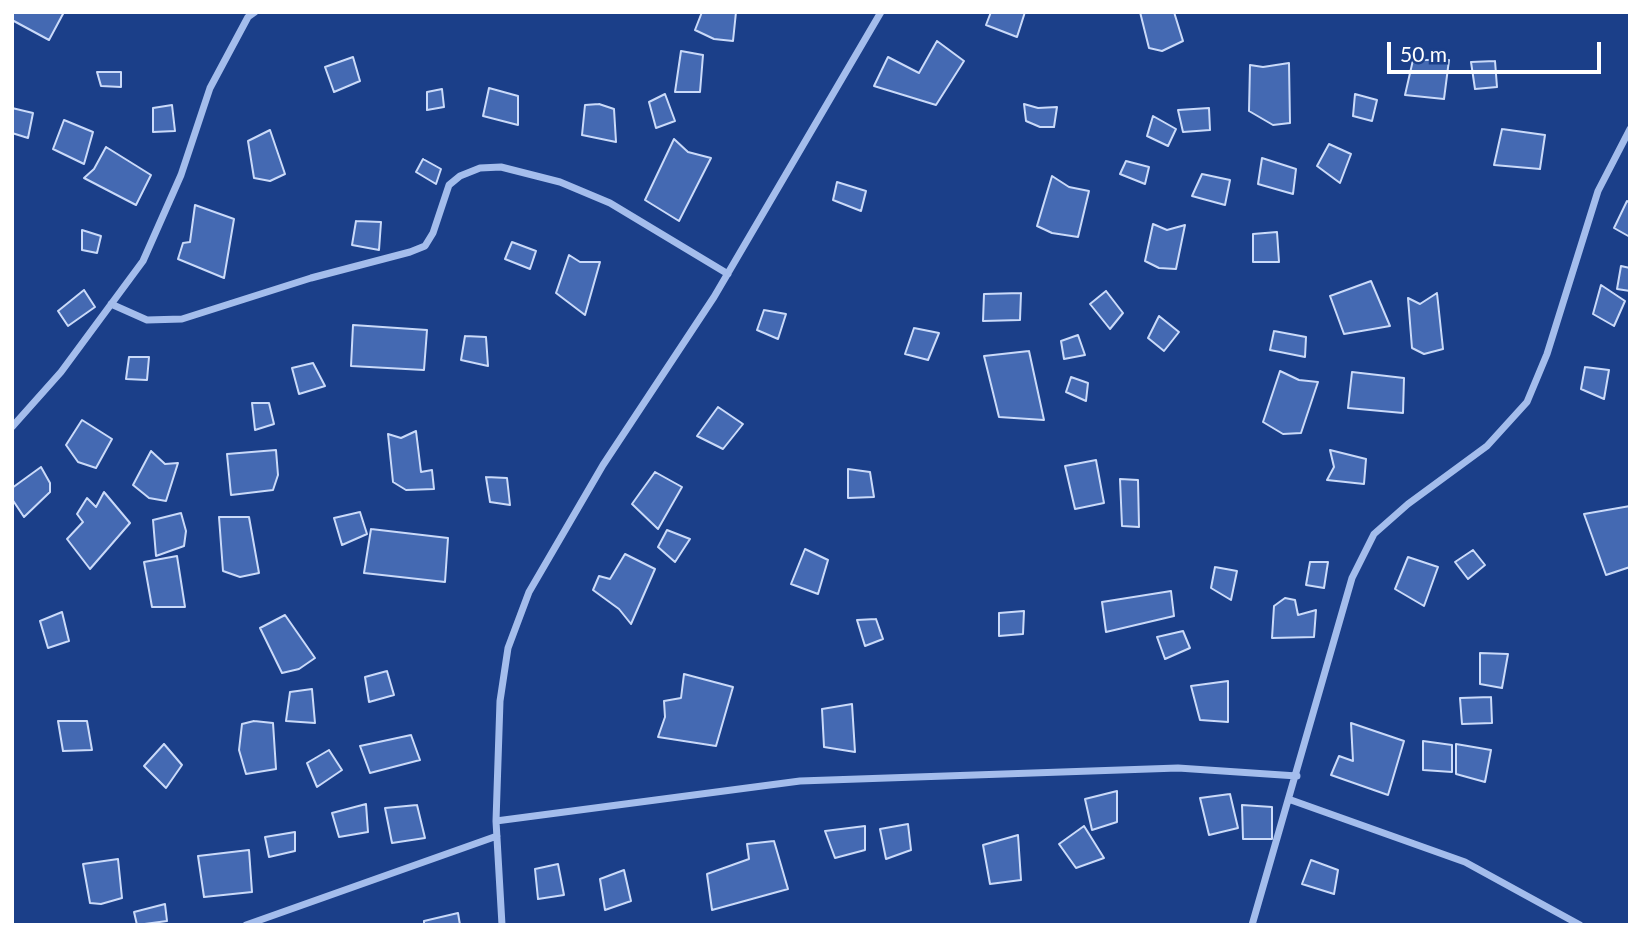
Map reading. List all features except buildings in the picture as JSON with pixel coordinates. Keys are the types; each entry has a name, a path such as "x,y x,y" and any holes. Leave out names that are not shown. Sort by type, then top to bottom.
{"street":[{"path":"502,925 496,821 500,701 508,648 529,592 603,466 728,274 881,12"},
{"path":"12,427 61,372 143,261 181,175 210,88 250,14"},
{"path":"1252,925 1352,578 1374,534 1408,504 1487,446 1527,402 1547,354 1598,191 1630,129"},
{"path":"111,304 147,320 182,319 311,278 410,252 425,246 433,233 449,185 460,176 480,168 500,167 560,183 610,202 728,274"},
{"path":"496,821 800,781 1178,768 1297,776"},
{"path":"1290,800 1465,862 1580,925"},
{"path":"246,925 497,836"}]}
